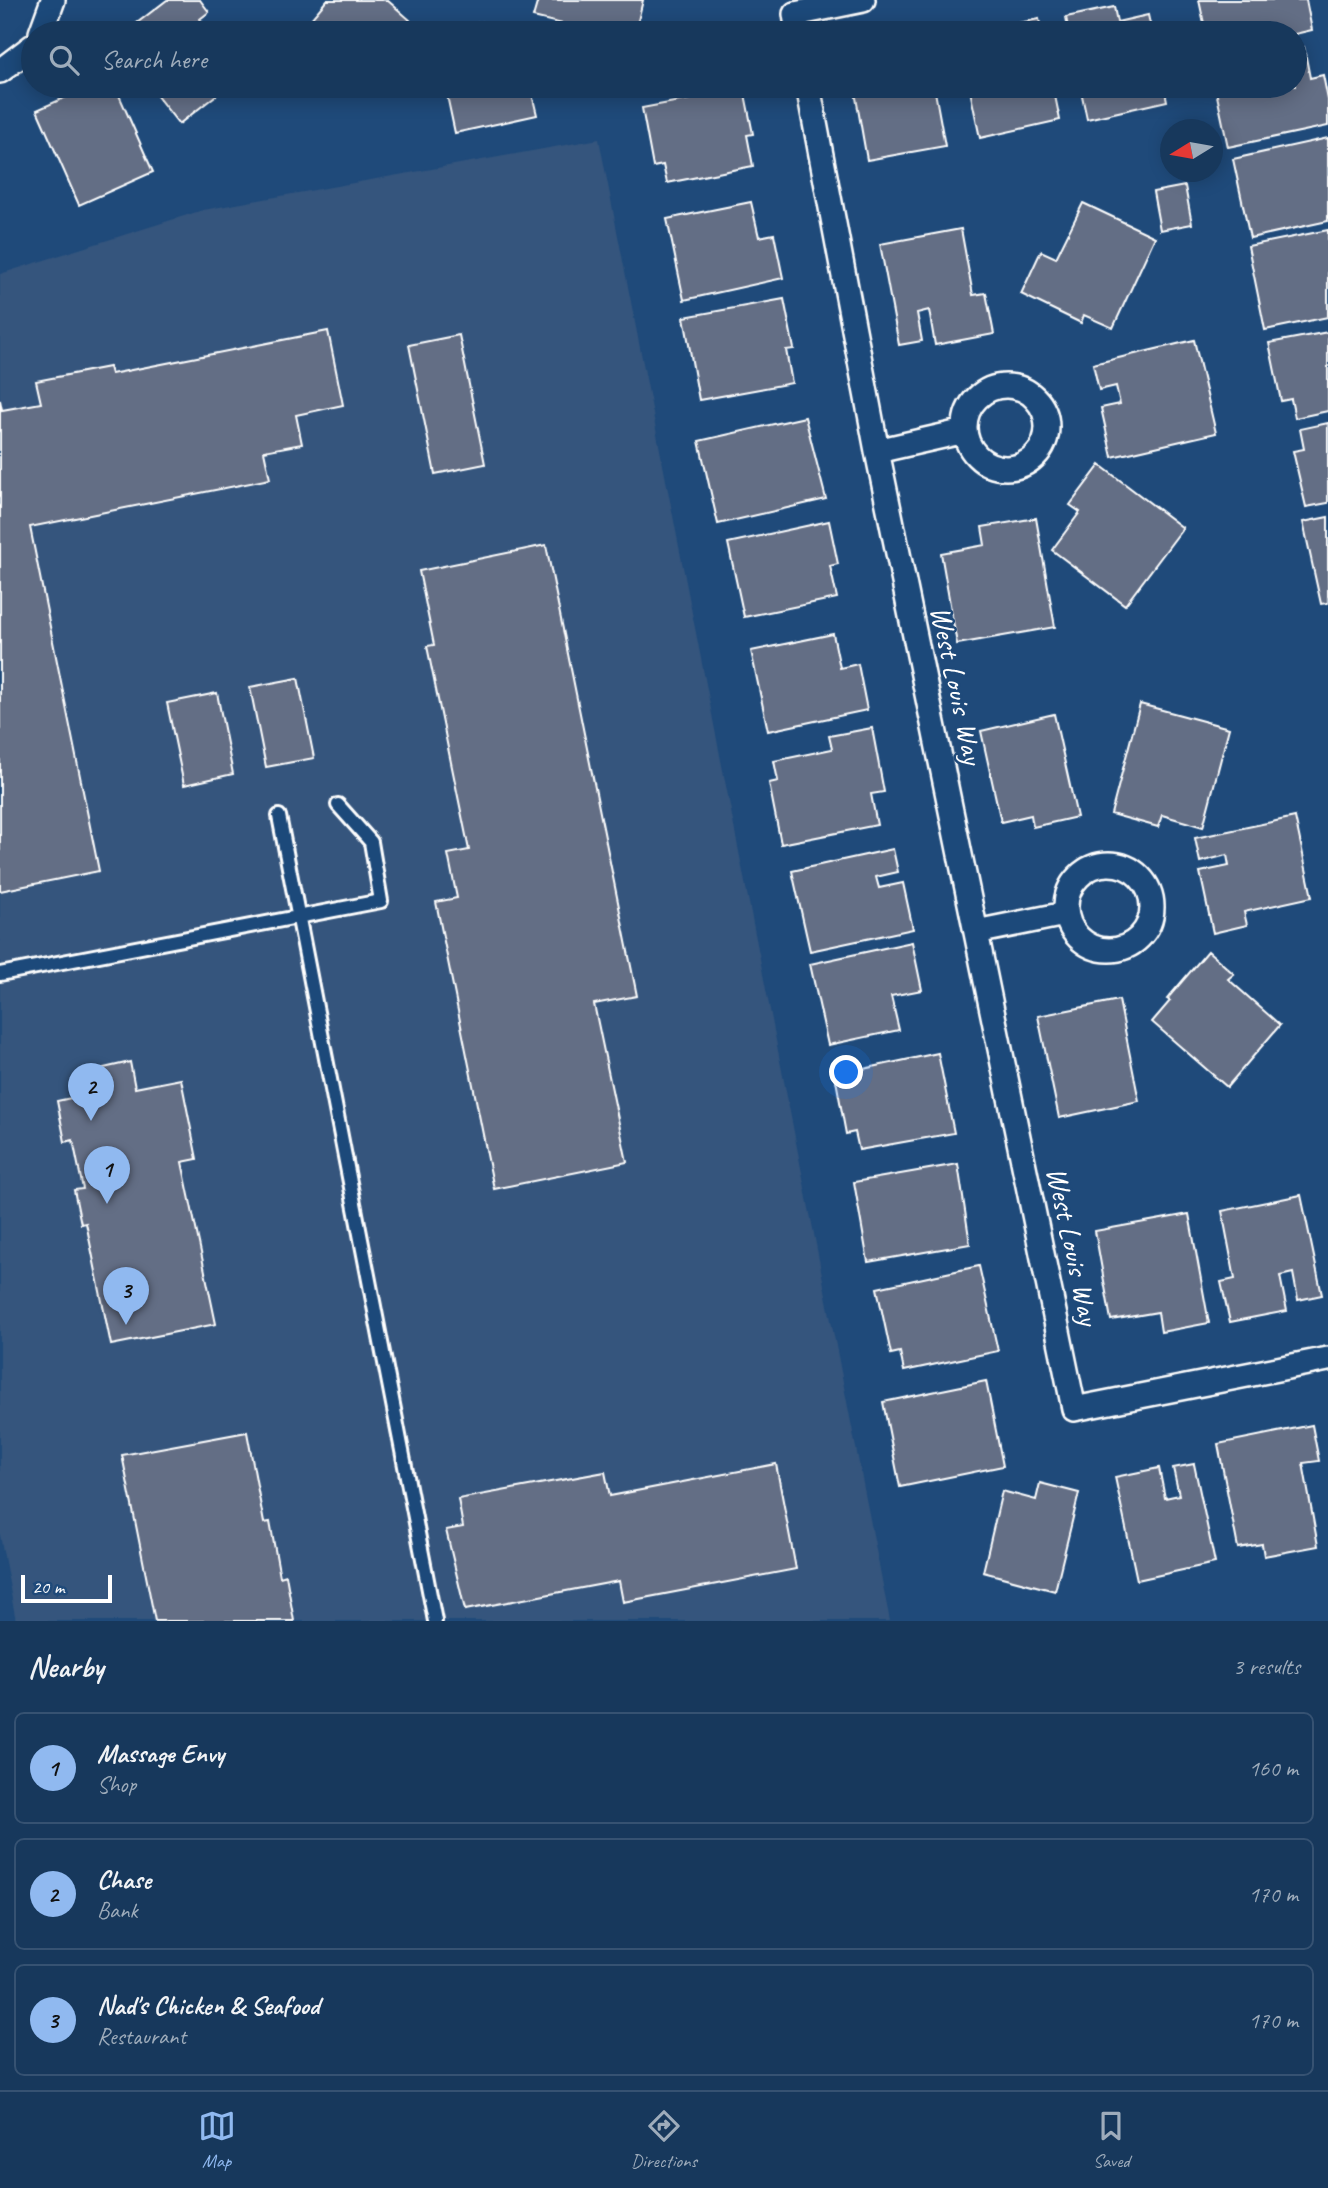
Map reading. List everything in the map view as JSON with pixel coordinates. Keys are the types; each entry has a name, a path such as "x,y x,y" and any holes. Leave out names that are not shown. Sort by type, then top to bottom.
{"street":[{"path":"45,21 53,0"},
{"path":"804,21 863,0"},
{"path":"0,71 21,55"},
{"name":"West Louis Way","path":"810,98 877,450 1074,1409 1328,1359"},
{"path":"877,450 965,431"},
{"path":"976,932 1065,914"}],"lane":[{"path":"0,974 381,901 371,842 338,805"},
{"path":"279,816 435,1621"}],"shaded area":[{"path":"599,139 890,1621 16,1621 0,1535 0,274 203,210"}],"building":[{"path":"167,0 200,0 209,12 200,19 202,21 140,21"},
{"path":"327,0 387,0 410,20 409,21 309,21"},
{"path":"538,0 643,0 638,21 550,21 533,17"},
{"path":"1199,0 1306,0 1312,30 1307,31 1307,21 1203,21"},
{"path":"1114,7 1117,21 1067,21 1066,17"},
{"path":"1148,15 1149,21 1121,21"},
{"path":"1307,62 1310,78 1323,75 1328,100 1328,126 1228,147 1218,98 1307,98"},
{"path":"64,98 120,98 153,172 79,205 37,110"},
{"path":"158,98 213,98 179,124"},
{"path":"448,98 533,98 537,115 455,133"},
{"path":"696,98 746,98 753,134 747,135 753,166 667,183 663,165 653,167 642,108"},
{"path":"856,98 936,98 945,146 867,160"},
{"path":"972,98 1055,98 1060,120 980,138"},
{"path":"1083,98 1166,98 1167,101 1087,119"},
{"path":"1328,138 1328,221 1250,238 1233,159"},
{"path":"1185,186 1192,224 1160,230 1153,192"},
{"path":"751,202 759,237 774,234 783,278 684,300 667,219"},
{"path":"1083,203 1155,237 1113,328 1084,315 1081,323 1021,294 1041,251 1056,258"},
{"path":"961,229 973,295 986,293 994,334 935,345 929,310 917,313 922,341 899,345 880,244"},
{"path":"1328,230 1328,317 1265,330 1248,246"},
{"path":"784,299 794,349 786,350 792,383 699,400 684,317"},
{"path":"328,331 343,405 296,415 302,444 264,451 270,479 30,527 99,871 0,891 0,400 2,410 41,403 36,381 109,367 111,374"},
{"path":"1328,332 1328,411 1295,418 1291,399 1281,401 1269,343"},
{"path":"459,335 485,464 435,474 409,345"},
{"path":"1194,340 1216,433 1112,457 1101,408 1120,404 1116,386 1099,390 1093,364"},
{"path":"805,417 826,499 718,524 699,441"},
{"path":"1328,423 1328,503 1306,507 1293,451 1304,449 1300,429"},
{"path":"1100,465 1183,528 1125,605 1052,550 1080,512 1070,505"},
{"path":"1328,517 1328,603 1321,604 1303,522"},
{"path":"1036,518 1055,627 957,644 941,553 985,545 982,527"},
{"path":"829,521 838,564 830,566 837,598 744,617 728,543"},
{"path":"546,545 637,996 594,1004 627,1162 494,1189 436,902 457,898 448,854 469,850 427,646 434,645 419,571"},
{"path":"833,634 840,668 858,664 867,710 768,731 751,651"},
{"path":"298,678 314,758 266,767 250,687"},
{"path":"217,693 233,774 184,785 167,703"},
{"path":"1140,704 1229,728 1203,827 1162,815 1158,827 1111,814"},
{"path":"1054,714 1077,817 1033,827 1031,815 1001,822 981,731"},
{"path":"872,728 884,792 871,794 877,825 781,844 769,783 778,781 774,761 832,749 829,736"},
{"path":"1295,817 1312,897 1244,912 1247,925 1213,933 1200,872 1229,866 1227,855 1200,862 1195,838"},
{"path":"893,849 898,872 876,877 879,888 903,883 913,929 810,951 792,871"},
{"path":"912,942 922,990 891,996 899,1030 828,1045 810,964"},
{"path":"1208,951 1234,974 1228,979 1280,1025 1227,1087 1152,1022 1170,1001 1167,999"},
{"path":"1119,1000 1139,1101 1059,1118 1038,1016"},
{"path":"938,1053 954,1133 859,1150 855,1132 846,1134 835,1075"},
{"path":"130,1062 135,1088 181,1079 197,1159 182,1162 216,1324 111,1345 86,1223 81,1224 74,1190 83,1189 73,1140 65,1142 57,1101 99,1092 95,1070"},
{"path":"958,1164 970,1244 868,1262 854,1182"},
{"path":"1301,1195 1322,1295 1298,1300 1293,1273 1280,1276 1287,1311 1230,1322 1221,1282 1235,1279 1222,1211"},
{"path":"1189,1214 1209,1323 1161,1332 1158,1312 1111,1320 1095,1231"},
{"path":"979,1266 998,1351 904,1371 900,1352 891,1354 877,1288"},
{"path":"986,1381 1003,1466 900,1487 883,1402"},
{"path":"1312,1425 1319,1461 1303,1463 1318,1546 1264,1556 1262,1544 1238,1548 1218,1444"},
{"path":"247,1432 264,1523 270,1522 280,1577 286,1575 294,1621 155,1621 122,1455"},
{"path":"776,1464 796,1569 623,1602 619,1581 465,1610 446,1530 463,1527 458,1499 605,1472 610,1496"},
{"path":"1194,1464 1215,1563 1137,1580 1115,1477 1159,1468 1165,1498 1179,1495 1173,1468"},
{"path":"1040,1483 1079,1493 1055,1591 983,1572 1002,1491 1036,1500"}],"place":[{"name":"Chase","path":"91,1121"},
{"name":"Massage Envy","path":"107,1204"},
{"name":"Nad's Chicken & Seafood","path":"126,1325"}]}
